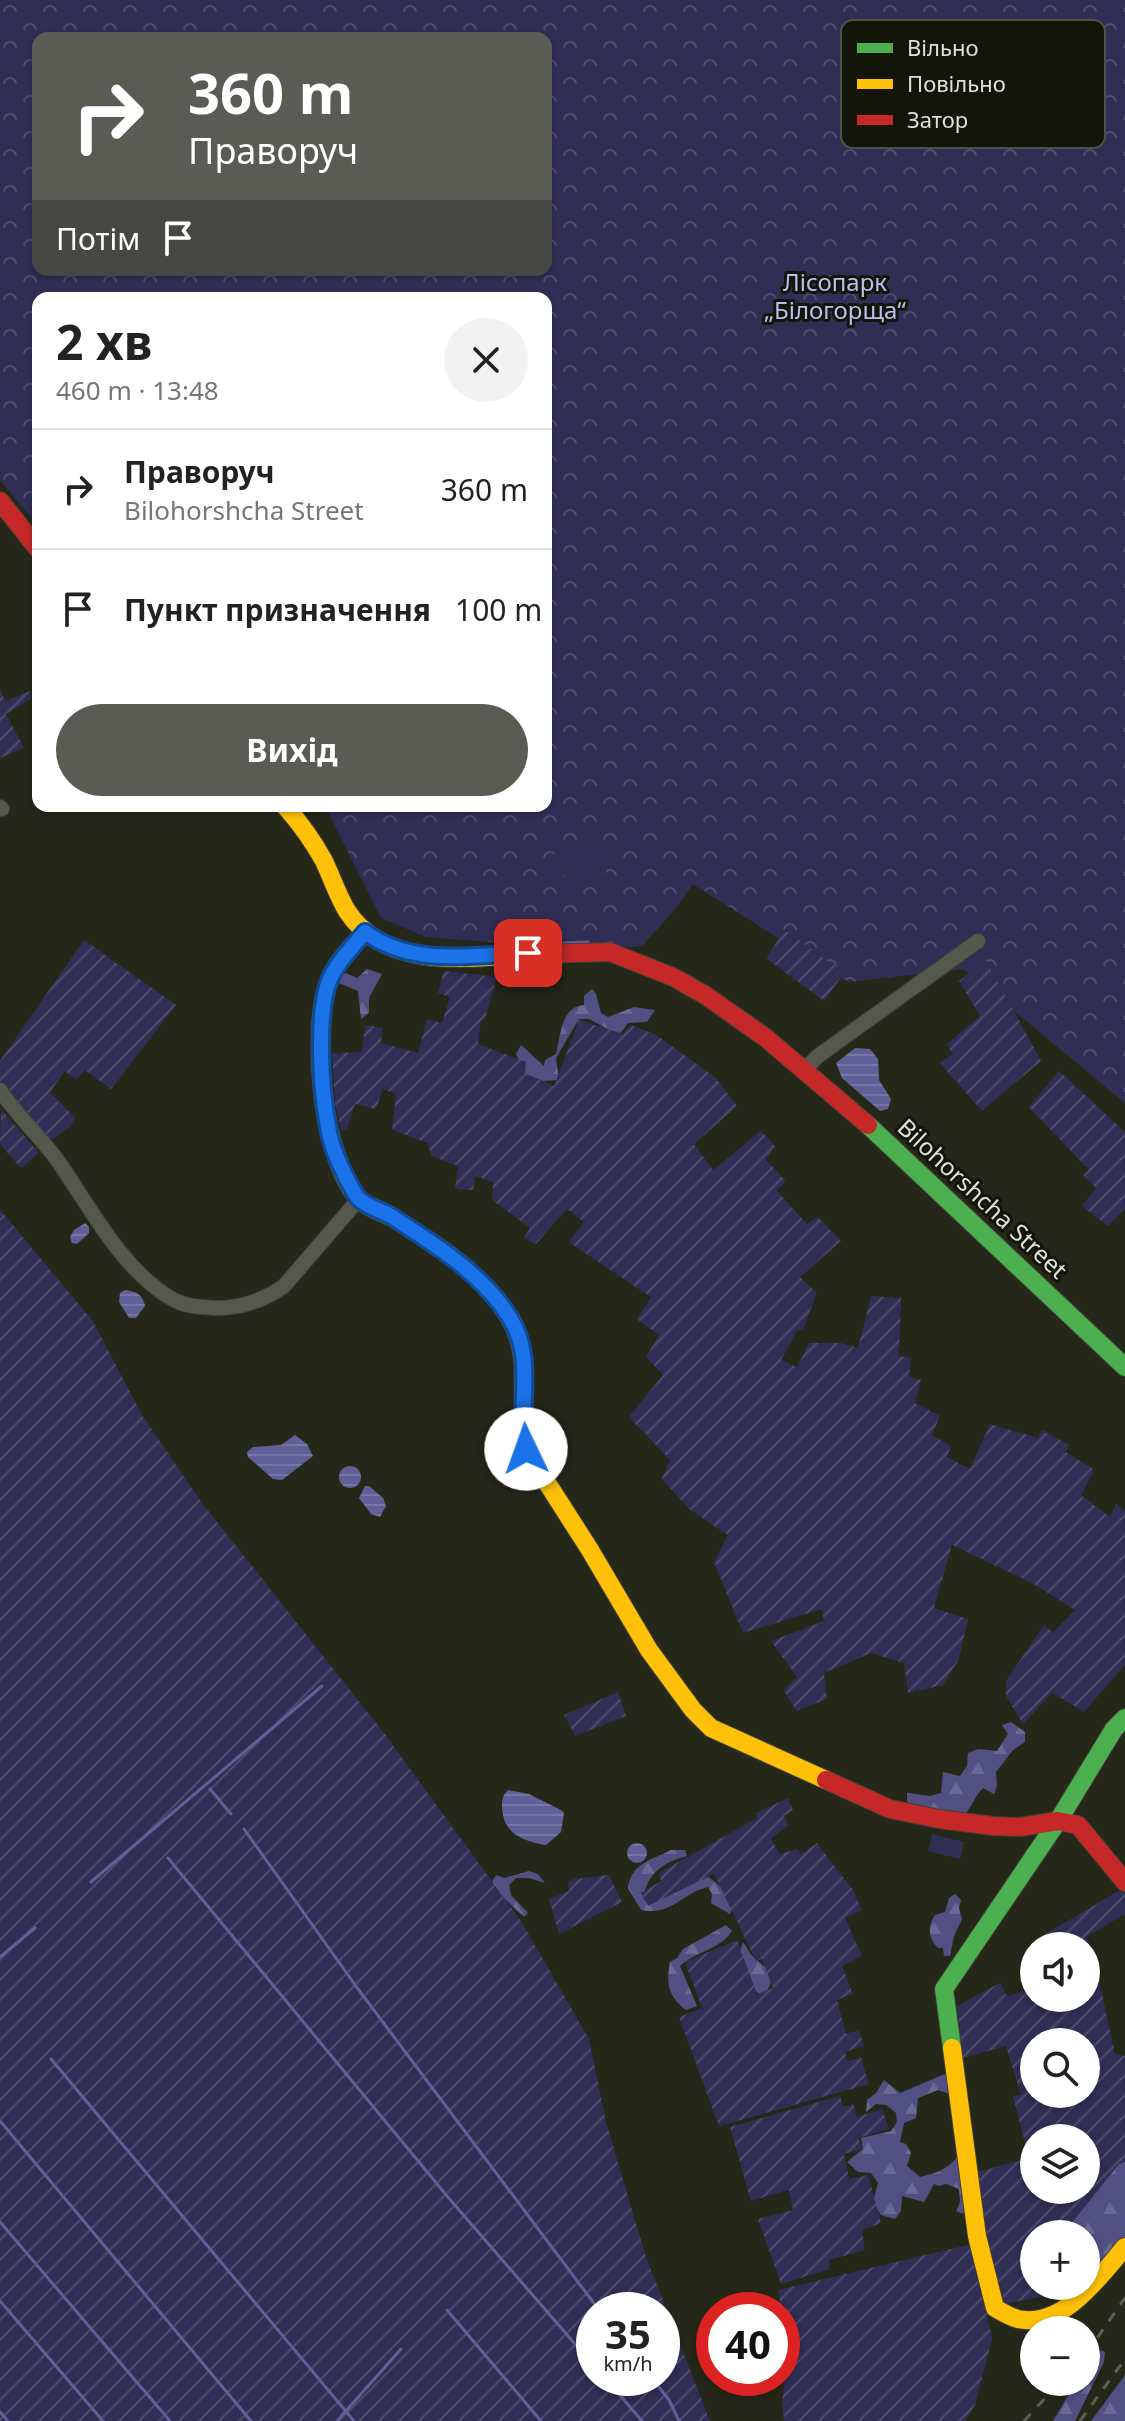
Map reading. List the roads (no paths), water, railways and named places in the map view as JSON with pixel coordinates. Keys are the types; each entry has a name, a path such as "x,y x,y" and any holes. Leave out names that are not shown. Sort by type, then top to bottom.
{"street":[{"path":"0,501 32,541"},
{"name":"Bilohorshcha Street","path":"290,812 322,858 346,909 365,932 395,950 437,957 610,952 634,958 706,996 805,1069 902,1156 1125,1367"},
{"path":"365,932 338,965 329,983 322,1020 328,1129 343,1171 359,1199 441,1250 489,1290 512,1321 525,1364 523,1433 526,1449 653,1657 711,1728 890,1809 993,1826 1020,1827 1058,1821 1078,1825 1125,1882"},
{"path":"805,1069 818,1056 978,941"},
{"path":"0,1090 58,1162 107,1235 139,1270 175,1300 201,1307 232,1307 269,1296 284,1286 359,1199"},
{"path":"1125,1718 1114,1729 1058,1821 944,1989 977,2236 995,2308 1019,2320 1039,2318 1074,2302 1125,2247"}],"waterway":[{"path":"564,943 588,942"},
{"path":"91,1882 322,1686"},
{"path":"210,1789 231,1814"},
{"path":"244,1829 358,1989 585,2292"},
{"path":"168,1858 447,2196 576,2345"},
{"path":"0,1957 35,1928"},
{"path":"51,2059 354,2421"},
{"path":"0,2121 251,2421"},
{"path":"0,2222 170,2421"},
{"path":"0,2301 103,2421"},
{"path":"447,2310 541,2421"},
{"path":"337,2421 401,2349"},
{"path":"620,2396 642,2421"},
{"path":"666,2396 679,2421"},
{"path":"0,2412 8,2421"}],"railway":[{"path":"1100,2334 1125,2298"},
{"path":"1080,2421 1125,2359"},
{"path":"1024,2421 1047,2396"}],"park label":[{"name":"Лісопарк „Білогорща“","path":"835,297"}]}
